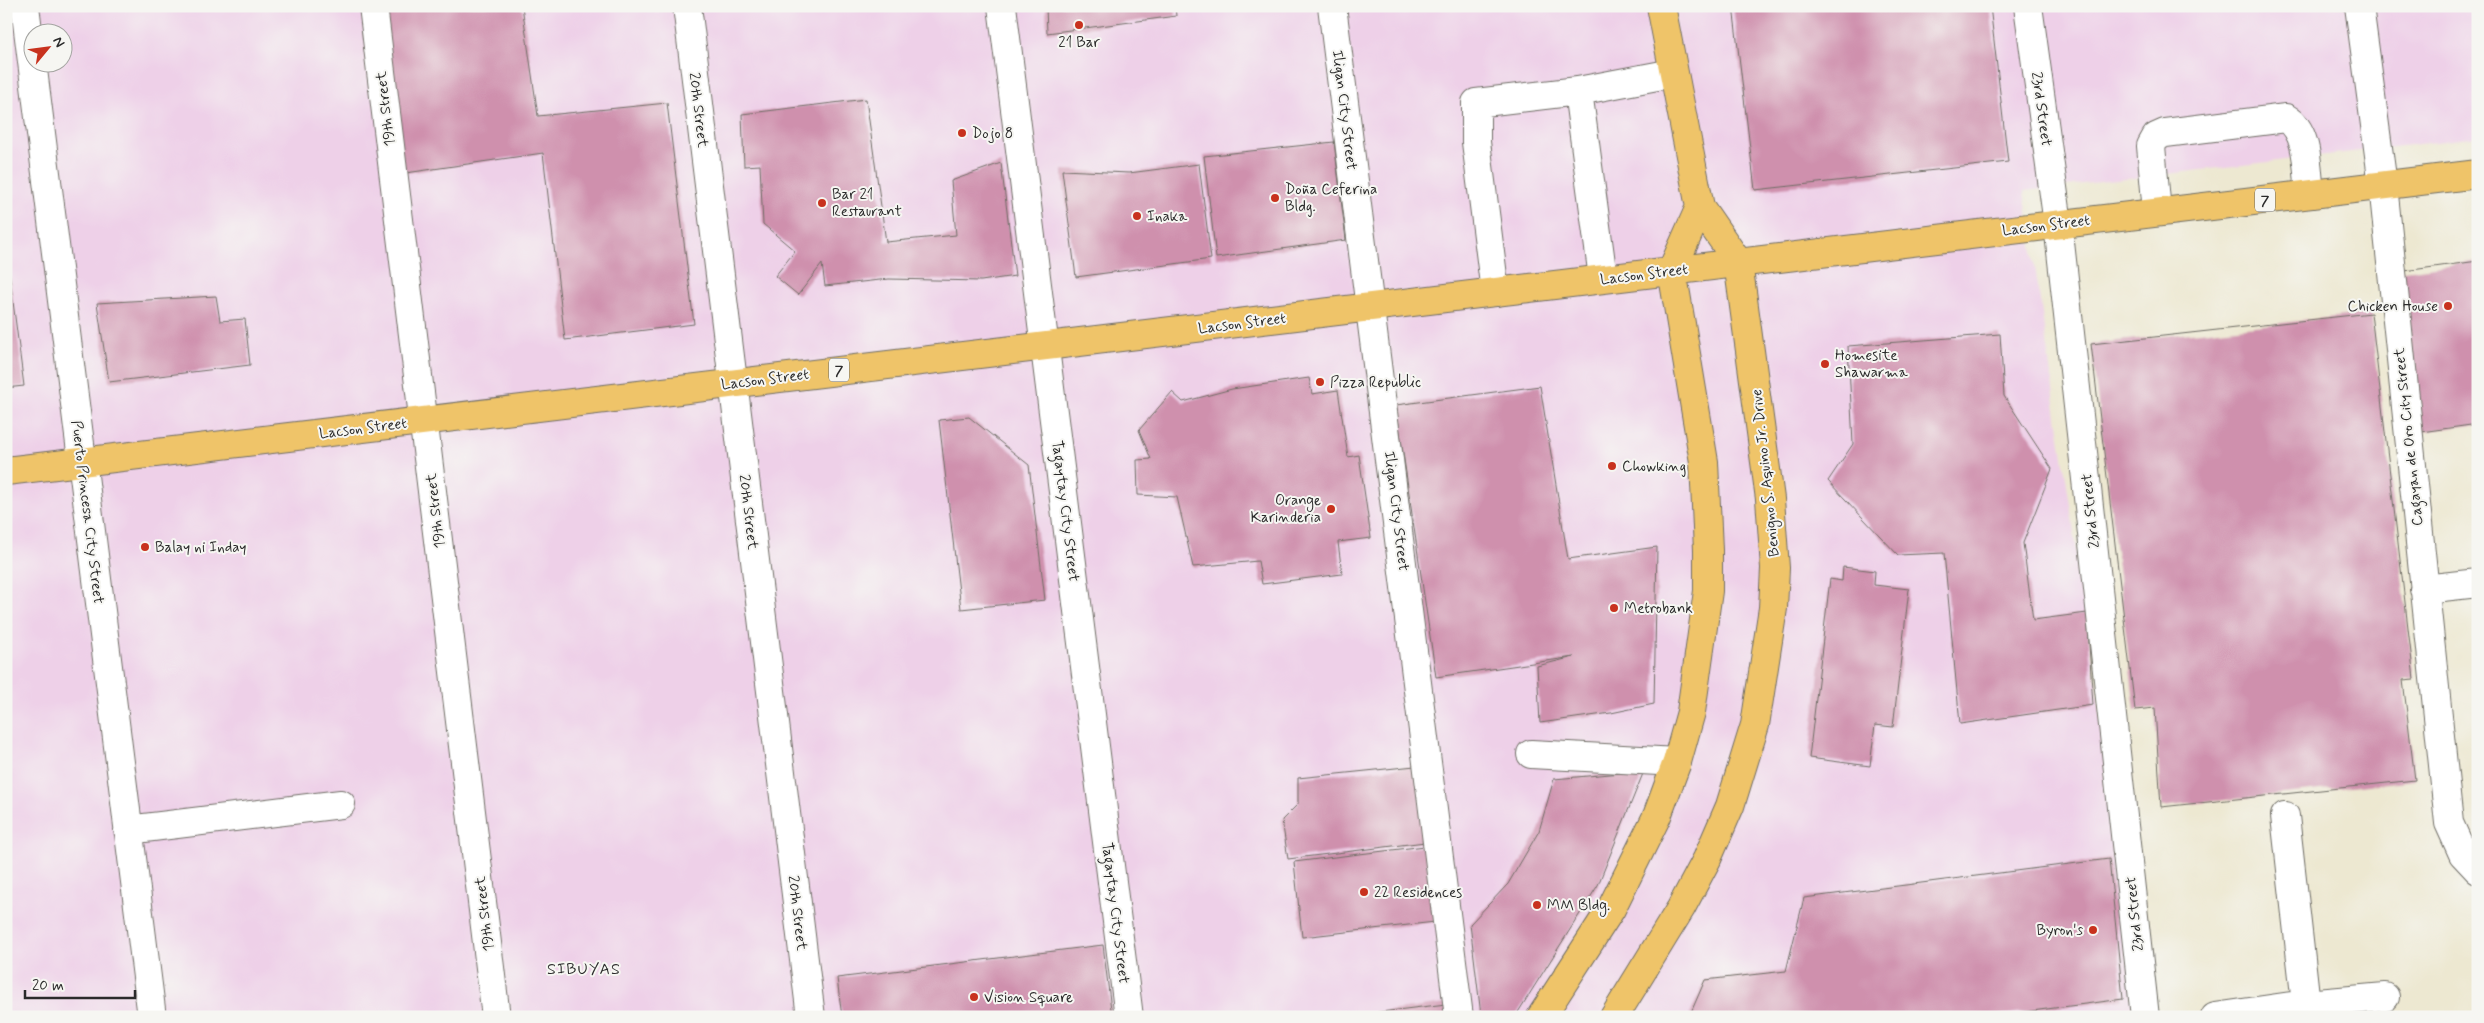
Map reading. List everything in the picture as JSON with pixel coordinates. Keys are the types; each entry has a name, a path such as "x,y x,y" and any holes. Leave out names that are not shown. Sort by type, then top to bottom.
{"main road":[{"name":"Benigno S. Aquino Jr. Drive","path":"1614,1017 1681,908 1707,859 1730,806 1755,725 1773,608 1775,568 1770,499 1738,262 1700,207 1661,6"},
{"name":"Lacson Street","path":"6,471 2478,174"},
{"path":"1541,1017 1611,909 1657,816 1691,712 1708,591 1708,550 1704,462 1672,270 1700,207"}],"street":[{"name":"Puerto Princesa City Street","path":"25,6 152,1017"},
{"name":"19th Street","path":"373,6 496,1017"},
{"name":"20th Street","path":"687,6 811,1017"},
{"name":"Tagaytay City Street","path":"1002,6 1129,1017"},
{"name":"Iligan City Street","path":"1332,6 1460,1017"},
{"name":"23rd Street","path":"2028,6 2058,224 2145,1017"},
{"name":"Cagayan de Oro City Street","path":"2359,6 2383,185 2449,823 2463,854 2474,866"},
{"path":"1495,292 1476,142 1476,103 1578,91 1673,73"},
{"path":"1578,91 1603,278"},
{"path":"2157,212 2151,146 2156,137 2165,133 2286,118 2294,122 2301,134 2310,194"},
{"path":"2424,589 2478,584"},
{"path":"1530,754 1676,762"},
{"path":"128,830 341,804"},
{"path":"2285,816 2306,1004"},
{"path":"2215,1017 2306,1004 2385,997"}],"shaded area":[{"path":"6,6 2478,6 2478,137 2024,191 2145,1017 6,1017"}],"building":[{"path":"374,6 522,6 538,116 667,103 694,324 565,340 543,153 399,174"},
{"name":"21 Bar","path":"1046,6 1175,6 1176,16 1047,33"},
{"path":"1733,6 1990,6 2008,162 1755,190"},
{"name":"Bar 21 Restaurant","path":"866,99 886,242 956,235 951,181 1001,163 1015,276 981,281 889,279 825,286 822,264 798,295 775,276 795,251 763,224 760,165 744,166 742,114"},
{"name":"Doña Ceferina Bldg.","path":"1334,142 1346,240 1216,258 1204,156"},
{"name":"Inaka","path":"1199,164 1211,259 1076,277 1062,170 1129,173"},
{"path":"2478,261 2478,424 2421,432 2397,272"},
{"path":"9,271 24,386 6,388 6,272"},
{"path":"216,296 220,321 245,319 250,365 109,382 97,303"},
{"path":"2371,313 2414,679 2403,680 2415,780 2161,807 2155,708 2135,710 2091,344"},
{"path":"2000,334 2004,396 2052,469 2023,543 2033,620 2087,613 2093,705 1960,724 1944,553 1898,555 1828,481 1853,444 1848,346"},
{"path":"1309,378 1312,394 1338,390 1348,457 1359,455 1371,538 1338,542 1342,574 1262,584 1258,561 1193,567 1177,497 1138,495 1137,460 1151,459 1139,430 1172,392 1183,402 1232,389"},
{"path":"1540,386 1568,559 1657,547 1654,704 1611,713 1540,723 1537,666 1574,657 1436,677 1396,405"},
{"path":"969,417 1029,465 1045,600 961,609 939,420"},
{"path":"1843,567 1875,571 1874,585 1909,589 1893,727 1875,725 1870,766 1809,758 1830,579 1842,581"},
{"path":"1415,766 1425,842 1288,859 1282,820 1298,804 1298,778"},
{"name":"MM Bldg.","path":"1644,771 1598,885 1515,1017 1481,1015 1470,924 1508,884 1539,831 1554,779"},
{"name":"22 Residences","path":"1425,846 1435,922 1302,937 1294,862"},
{"path":"2109,859 2123,999 1986,1017 1689,1017 1705,980 1786,971 1804,898"},
{"name":"Vision Square","path":"1103,945 1112,1017 842,1017 837,978"},
{"path":"1446,1004 1448,1017 1348,1017 1348,1016"}],"place":[{"name":"21 Bar","path":"1079,25"},
{"name":"Dojo 8","path":"962,133"},
{"name":"Doña Ceferina Bldg.","path":"1275,198"},
{"name":"Bar 21 Restaurant","path":"822,203"},
{"name":"Inaka","path":"1137,216"},
{"name":"Chicken House","path":"2448,306"},
{"name":"Homesite Shawarma","path":"1825,364"},
{"name":"Pizza Republic","path":"1320,382"},
{"name":"Chowking","path":"1612,466"},
{"name":"Orange Karinderia","path":"1331,509"},
{"name":"Balay ni Inday","path":"145,547"},
{"name":"Metrobank","path":"1614,608"},
{"name":"22 Residences","path":"1364,892"},
{"name":"MM Bldg.","path":"1537,905"},
{"name":"Byron's","path":"2093,930"},
{"name":"Vision Square","path":"974,997"}],"district":[{"name":"SIBUYAS","path":"584,968"}]}
